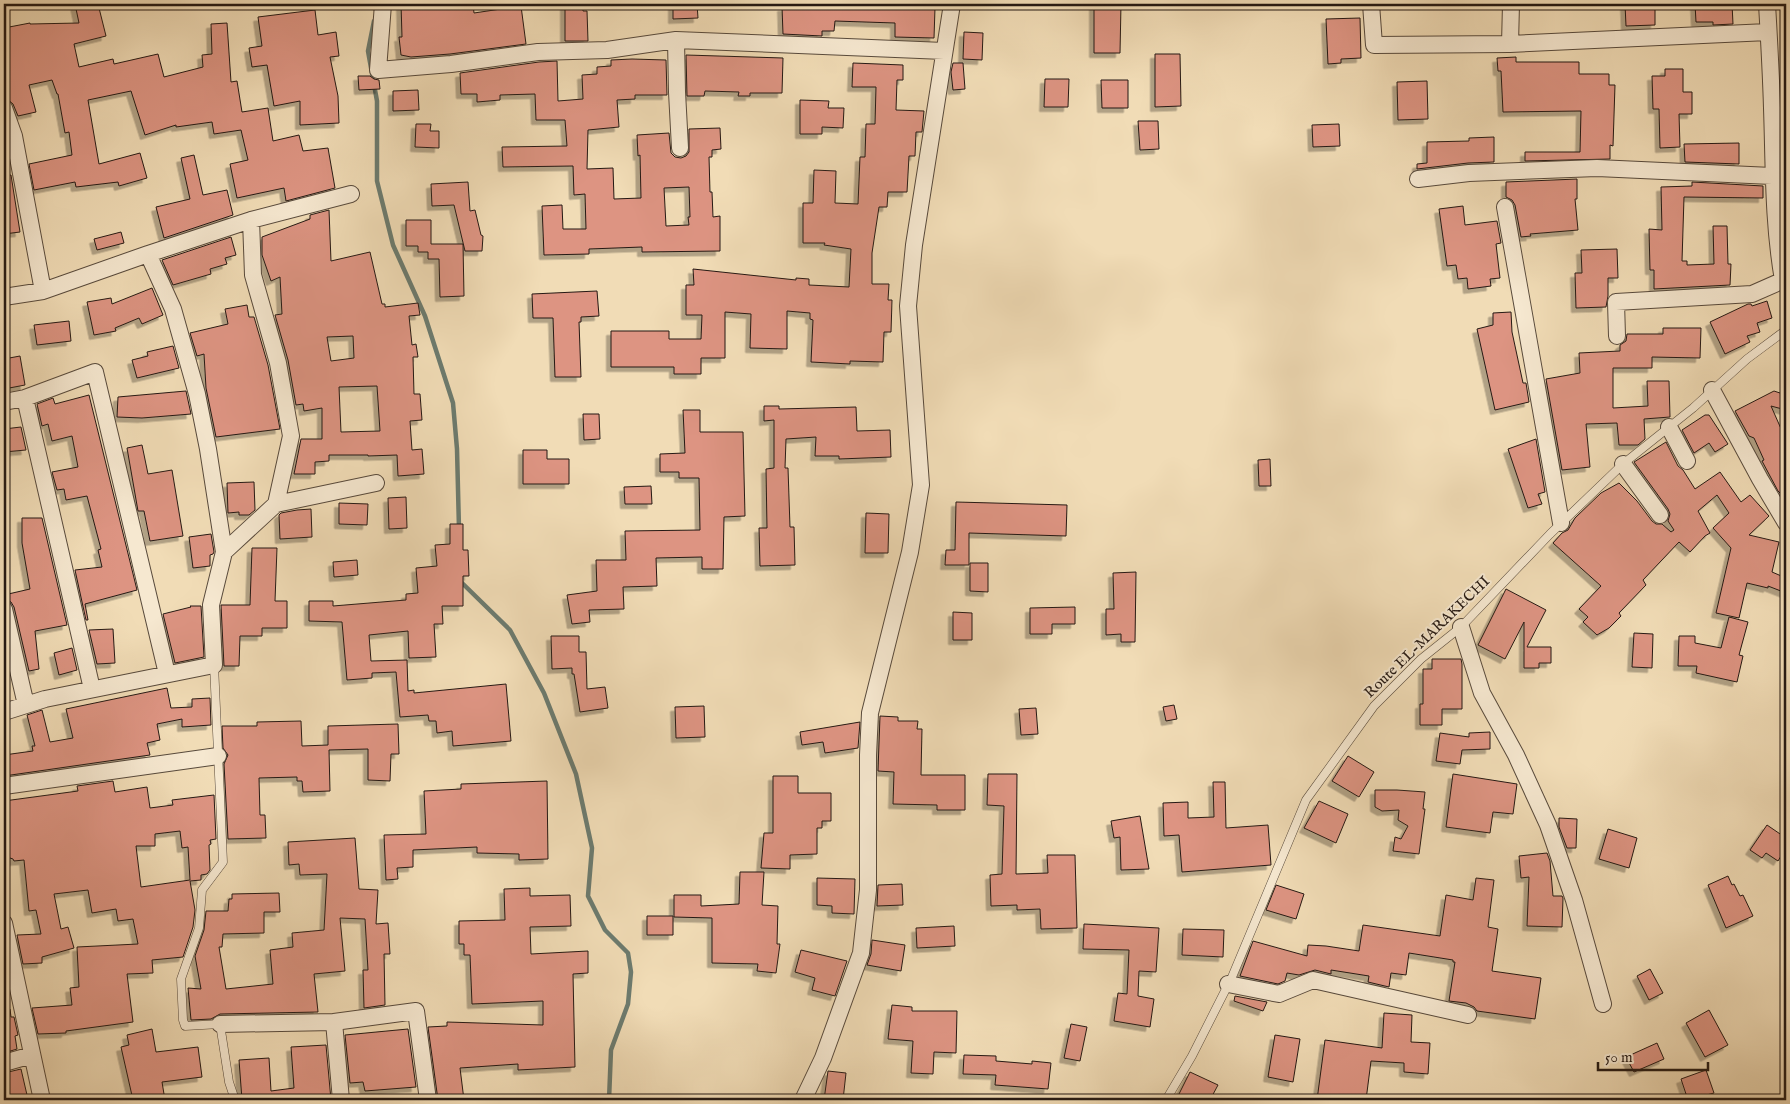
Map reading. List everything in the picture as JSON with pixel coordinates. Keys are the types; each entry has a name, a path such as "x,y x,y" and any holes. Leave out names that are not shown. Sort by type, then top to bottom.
{"street":[{"path":"383,4 378,70 451,64 538,52 607,50 676,40 944,51"},
{"path":"803,1100 823,1058 861,953 868,890 868,755 870,713 910,552 921,485 908,306 914,244 952,4"},
{"path":"1371,4 1374,45 1510,44 1768,32"},
{"path":"1510,44 1511,4"},
{"path":"1617,336 1616,302 1752,294 1785,282 1777,247 1772,176 1772,107 1767,4"},
{"path":"676,40 676,92 680,148"},
{"path":"4,108 14,136 43,291"},
{"path":"1418,179 1468,173 1597,168 1772,176"},
{"path":"4,296 43,291 251,220 351,194"},
{"path":"1506,207 1561,523"},
{"path":"251,220 253,275 278,363 291,436 276,504"},
{"path":"4,712 45,699 214,665 211,605 224,552 208,449 198,394 173,309 148,254"},
{"path":"4,402 25,398 95,372 167,674"},
{"path":"1712,390 1786,524"},
{"path":"25,398 92,689"},
{"path":"1669,428 1687,462"},
{"path":"1623,464 1660,516"},
{"path":"224,552 276,504 376,483"},
{"path":"4,609 26,705"},
{"path":"1461,627 1482,692 1516,755 1548,825 1574,900 1602,1004"},
{"path":"4,786 218,756"},
{"path":"4,923 42,1100"},
{"path":"1228,984 1279,994 1313,980 1468,1015"},
{"path":"220,1024 334,1022 416,1011 428,1100"},
{"path":"334,1022 341,1100"},
{"path":"4,1063 32,1055"}],"lane":[{"name":"Route EL-MARAKECHI","path":"1166,1100 1192,1056 1228,984 1306,800 1374,706 1421,659 1461,627 1561,523 1623,464 1669,428 1747,359 1786,330"},
{"path":"214,665 223,862 202,890 199,928 181,979 185,1026 220,1024 229,1082 235,1100"}],"building":[{"path":"75,4 98,4 106,36 74,44 79,67 113,59 114,64 158,54 164,77 203,67 202,55 212,54 211,24 227,23 231,82 237,81 242,112 268,108 273,141 299,135 303,151 328,148 335,188 286,201 284,188 237,198 230,164 248,160 241,130 214,134 212,122 176,127 176,125 145,135 131,91 88,100 99,164 140,153 147,178 119,186 118,182 76,187 75,182 34,190 29,164 72,155 69,132 65,133 58,94 52,80 29,85 36,112 18,116 13,104 6,98 4,90 4,28 30,23 79,23"},
{"path":"401,4 473,4 474,13 521,6 526,44 450,54 411,57 401,55 399,37 402,37"},
{"path":"565,4 583,4 583,11 587,11 588,41 565,41"},
{"path":"673,4 697,4 698,18 673,19"},
{"path":"812,4 880,4 880,6 935,8 934,38 895,37 895,23 835,21 834,31 822,31 822,36 783,34 782,7 811,6"},
{"path":"1094,4 1121,4 1120,53 1094,53"},
{"path":"1625,4 1655,4 1655,25 1626,26"},
{"path":"1695,4 1732,4 1733,24 1713,25 1713,22 1696,22"},
{"path":"315,10 318,35 336,32 339,56 330,57 338,96 339,123 300,125 300,101 274,106 267,65 252,67 249,48 262,46 258,17"},
{"path":"1360,18 1361,58 1341,59 1341,63 1328,64 1326,19"},
{"path":"964,32 983,33 982,60 963,59"},
{"path":"1155,54 1180,54 1181,106 1155,107"},
{"path":"686,55 783,58 782,93 750,93 750,96 738,96 739,92 705,91 704,96 687,96"},
{"path":"1516,57 1516,62 1579,62 1579,74 1609,74 1609,85 1615,85 1613,146 1610,145 1610,159 1525,161 1525,152 1580,152 1581,111 1503,112 1501,71 1498,71 1497,58"},
{"path":"611,60 666,60 667,95 635,95 635,99 617,100 619,127 588,130 587,169 613,168 614,199 641,198 640,155 638,156 637,135 669,133 671,153 675,157 681,158 689,152 689,129 720,128 721,149 712,150 712,157 709,157 713,217 720,216 720,251 642,252 642,247 589,249 589,254 544,255 542,206 562,205 563,229 586,229 585,194 574,195 573,166 503,167 502,147 567,146 565,120 536,120 535,94 500,95 500,100 477,102 477,94 461,94 460,73 557,61 558,101 583,99 582,75 597,74 597,67 611,66","holes":["689,187 690,217 688,217 689,225 666,226 664,188"]},
{"path":"853,63 903,65 903,80 897,80 896,110 924,111 922,132 916,132 915,156 909,156 907,192 888,192 887,207 879,207 872,253 872,284 889,284 888,300 892,300 891,332 884,332 883,362 850,361 850,364 811,362 813,320 810,319 810,313 787,311 787,349 750,348 751,314 725,312 725,358 701,358 701,374 674,374 674,367 611,367 611,331 669,331 669,339 701,339 702,315 686,315 686,285 694,285 693,269 796,280 796,278 809,279 809,285 849,287 851,249 824,245 825,243 803,243 803,203 813,203 814,170 836,171 835,203 858,204 860,157 865,157 866,124 875,124 876,87 852,87"},
{"path":"953,63 963,63 965,89 953,90 951,72"},
{"path":"1665,69 1683,69 1683,92 1692,92 1692,114 1679,114 1680,147 1660,148 1659,109 1653,109 1652,76 1665,76"},
{"path":"358,76 370,76 379,80 380,89 359,90"},
{"path":"1045,79 1069,79 1068,107 1044,107"},
{"path":"1101,80 1128,80 1128,108 1102,108"},
{"path":"1427,81 1428,119 1398,120 1397,82"},
{"path":"418,90 419,110 393,111 393,91"},
{"path":"800,100 829,101 828,108 844,108 843,128 822,127 822,134 800,134"},
{"path":"1138,121 1158,121 1159,149 1140,150"},
{"path":"416,124 431,124 430,131 439,131 439,148 415,147"},
{"path":"1339,124 1340,146 1313,147 1312,125"},
{"path":"1494,137 1494,162 1417,169 1417,164 1427,163 1427,142 1469,141 1469,138"},
{"path":"1739,143 1739,164 1685,162 1684,144"},
{"path":"194,155 203,195 227,190 233,215 164,238 156,207 190,199 181,158"},
{"path":"11,175 20,232 4,234 4,176"},
{"path":"1577,179 1577,199 1575,199 1578,230 1530,234 1531,236 1521,237 1515,205 1512,200 1506,197 1506,182"},
{"path":"468,182 470,211 475,210 481,235 483,236 482,251 465,251 454,205 432,206 431,184"},
{"path":"1692,182 1763,186 1763,198 1684,197 1682,261 1687,261 1687,265 1714,264 1713,226 1727,226 1728,264 1731,264 1730,285 1654,289 1654,270 1650,270 1649,229 1662,230 1661,187 1692,186"},
{"path":"1463,206 1465,225 1497,221 1501,243 1496,244 1500,278 1490,279 1491,286 1468,289 1467,278 1458,279 1456,265 1447,266 1439,209"},
{"path":"329,210 331,261 370,252 382,304 385,304 385,307 418,303 420,315 409,316 412,345 416,344 418,357 413,357 414,394 420,394 422,420 410,421 412,450 422,449 424,474 398,476 397,455 329,455 329,461 315,462 315,474 294,474 301,439 322,439 322,408 304,411 303,404 296,405 288,360 275,315 282,314 280,277 271,281 262,255 262,237 310,219 310,215","holes":["353,336 354,358 331,361 327,337","377,386 380,431 341,432 339,387"]},
{"path":"406,220 431,220 431,244 463,244 464,296 440,297 439,259 428,259 428,252 418,252 418,246 406,246"},
{"path":"121,232 124,243 97,250 94,239"},
{"path":"231,237 236,255 225,258 227,264 210,269 211,274 173,285 162,260"},
{"path":"1617,249 1618,278 1608,278 1606,307 1576,308 1575,273 1582,273 1581,250"},
{"path":"152,288 163,315 142,324 139,318 115,328 116,331 94,335 87,302 111,298 112,304"},
{"path":"597,291 599,316 581,317 581,322 579,322 581,377 555,377 553,318 533,318 532,294"},
{"path":"1767,301 1772,318 1757,323 1760,332 1747,336 1750,342 1725,354 1710,322 1748,304 1752,306"},
{"path":"247,305 249,317 254,317 268,365 280,429 216,437 206,388 204,354 197,356 190,333 228,324 225,309"},
{"path":"1511,312 1512,332 1523,383 1526,383 1529,402 1495,410 1477,329 1493,325 1493,313"},
{"path":"69,321 71,341 37,345 34,325"},
{"path":"1663,328 1701,328 1700,358 1652,357 1652,368 1613,368 1613,408 1648,406 1647,381 1669,381 1670,417 1644,419 1645,439 1638,445 1619,445 1617,423 1586,424 1590,467 1562,470 1546,379 1580,373 1579,353 1620,351 1620,345 1626,341 1627,334 1663,334"},
{"path":"173,346 179,368 137,378 132,360 148,356 147,352"},
{"path":"20,356 25,385 4,389 4,359"},
{"path":"186,391 191,414 142,418 117,417 118,397"},
{"path":"1774,391 1786,395 1786,410 1771,406 1786,440 1786,499 1778,491 1762,461 1764,460 1754,438 1749,436 1735,411"},
{"path":"89,395 137,590 85,604 88,620 86,620 75,570 102,567 98,550 101,549 87,496 66,500 64,489 57,490 52,472 78,467 72,436 52,441 48,424 42,426 37,404 53,398 55,404"},
{"path":"764,406 779,406 779,409 856,407 857,431 890,430 891,457 839,459 839,456 815,456 816,437 786,439 785,468 788,468 790,527 794,527 795,565 760,566 759,528 767,528 766,469 774,468 774,420 764,421"},
{"path":"683,410 700,410 700,432 743,432 745,516 724,517 723,569 702,569 702,557 656,558 657,586 623,587 624,609 589,610 590,622 572,624 567,595 597,591 596,560 626,560 625,531 700,530 699,478 679,478 679,472 660,472 660,454 685,453"},
{"path":"583,414 599,414 600,439 584,440"},
{"path":"1705,415 1709,415 1728,444 1715,452 1709,443 1694,453 1682,430"},
{"path":"21,427 26,450 4,452 4,429"},
{"path":"1536,439 1545,492 1538,494 1542,504 1528,508 1508,449"},
{"path":"1666,442 1678,466 1683,470 1695,489 1720,472 1741,502 1750,495 1769,516 1749,535 1779,542 1772,572 1786,578 1786,593 1768,586 1768,588 1747,583 1739,618 1716,613 1731,548 1713,528 1729,513 1717,495 1698,511 1710,533 1690,552 1679,542 1643,580 1646,585 1619,613 1621,616 1609,628 1597,635 1583,622 1588,617 1579,609 1601,586 1553,543 1562,533 1568,530 1575,518 1601,493 1619,483 1637,501 1652,521 1656,524 1662,524 1671,532 1674,530 1668,521 1670,514 1668,509 1634,462"},
{"path":"142,445 148,474 172,470 183,536 150,541 144,511 138,511 127,448"},
{"path":"523,450 547,450 547,459 569,459 569,484 523,484"},
{"path":"1270,459 1271,486 1259,486 1258,460"},
{"path":"254,482 255,510 249,515 239,515 239,512 228,513 227,483"},
{"path":"651,486 652,504 625,504 624,487"},
{"path":"406,497 407,528 389,529 388,498"},
{"path":"956,502 1067,505 1066,536 969,533 969,565 945,565 946,550 955,550"},
{"path":"339,503 368,504 367,525 339,524"},
{"path":"311,509 312,537 280,539 279,515 281,513"},
{"path":"866,513 889,514 888,553 865,553"},
{"path":"22,518 42,518 67,625 35,631 39,669 29,671 14,607 11,602 4,599 4,595 30,589 22,543"},
{"path":"450,524 463,524 463,550 468,550 469,576 463,576 463,606 442,606 443,624 434,624 436,657 409,658 408,631 369,635 371,661 407,660 408,691 414,690 414,693 506,684 511,741 453,746 452,731 437,733 436,721 429,721 428,715 400,717 396,672 372,673 372,678 347,680 342,622 309,621 309,601 333,601 333,606 406,600 406,594 418,593 416,568 437,566 435,545 450,544"},
{"path":"211,534 214,552 210,555 210,566 193,568 189,537"},
{"path":"252,548 277,548 275,601 287,601 287,628 262,628 262,636 240,636 239,666 224,666 221,605 250,605"},
{"path":"357,560 358,575 334,577 333,562"},
{"path":"970,563 988,563 988,592 970,591"},
{"path":"1136,572 1135,642 1121,642 1121,634 1106,635 1106,609 1114,609 1113,573"},
{"path":"1506,589 1546,610 1527,647 1551,647 1551,663 1539,663 1539,668 1524,668 1524,622 1505,659 1478,645"},
{"path":"190,606 201,606 204,657 175,663 163,614"},
{"path":"1075,607 1075,624 1052,624 1052,634 1030,634 1030,608"},
{"path":"953,612 972,613 972,640 953,640"},
{"path":"1729,617 1748,622 1739,655 1743,656 1737,682 1696,673 1697,666 1678,666 1679,636 1695,636 1695,643 1721,648"},
{"path":"113,629 115,663 97,664 89,630"},
{"path":"1634,633 1653,634 1652,668 1632,667"},
{"path":"551,636 579,636 579,652 586,652 587,689 605,687 608,708 580,712 572,668 552,669"},
{"path":"72,648 77,670 59,675 54,653"},
{"path":"1432,659 1461,659 1462,709 1442,709 1442,725 1420,725 1420,704 1423,704 1423,669 1432,669"},
{"path":"167,688 171,708 192,707 192,699 210,698 211,725 182,727 182,719 157,724 160,740 147,743 150,755 4,776 4,755 33,751 32,746 35,746 27,715 42,710 50,742 73,738 66,709"},
{"path":"1174,705 1177,719 1166,721 1163,707"},
{"path":"704,706 705,737 676,738 675,707"},
{"path":"1036,708 1038,734 1021,735 1019,709"},
{"path":"880,716 898,717 898,721 918,721 917,729 922,729 921,775 965,775 965,810 937,810 937,805 893,804 894,772 878,771"},
{"path":"301,721 302,746 328,745 328,726 398,724 399,754 391,754 390,781 368,780 368,749 329,750 330,791 303,792 302,781 297,781 297,777 259,778 260,815 265,815 266,838 228,839 224,764 228,755 223,748 222,726 257,726 257,722"},
{"path":"860,722 858,748 825,753 823,742 802,745 800,732"},
{"path":"1490,732 1490,749 1462,750 1460,764 1436,761 1440,733 1469,737 1469,733"},
{"path":"1348,756 1374,772 1359,797 1332,781"},
{"path":"988,774 1017,774 1016,874 1048,873 1047,855 1075,855 1077,928 1041,929 1040,909 1017,910 1017,905 991,906 990,875 1002,874 1004,806 987,805"},
{"path":"1453,774 1517,784 1513,814 1493,812 1490,833 1446,827"},
{"path":"773,776 798,776 798,793 831,793 831,821 822,821 822,828 817,828 817,854 790,855 790,869 761,868 764,833 773,833"},
{"path":"113,781 115,792 147,787 150,808 173,805 172,800 214,795 216,839 210,840 211,844 209,845 210,870 207,874 201,875 201,880 190,881 195,910 193,927 183,957 152,960 153,973 127,974 133,1022 66,1031 66,1033 38,1034 32,1008 72,1005 70,988 79,987 77,947 138,944 133,919 118,921 116,909 92,913 88,890 54,894 61,929 68,927 74,948 42,957 42,963 23,964 17,935 41,934 36,910 29,911 24,860 14,861 4,856 4,801 78,791 77,786","holes":["180,831 182,848 188,847 190,880 141,887 136,846 155,846 155,834"]},
{"path":"547,781 548,859 519,860 519,854 477,853 477,847 413,850 413,867 397,868 398,879 386,880 384,835 426,834 424,791 461,789 461,784"},
{"path":"1213,782 1225,782 1226,828 1268,825 1271,865 1182,872 1179,835 1164,836 1163,803 1188,802 1188,818 1214,817"},
{"path":"1375,790 1425,792 1423,809 1425,809 1419,854 1393,851 1395,837 1401,839 1408,826 1398,820 1399,810 1382,811 1375,807"},
{"path":"1319,801 1348,814 1336,843 1304,828"},
{"path":"1140,816 1149,869 1121,870 1120,837 1114,838 1111,821"},
{"path":"1559,818 1577,819 1576,848 1567,848 1559,827"},
{"path":"1767,825 1786,838 1786,848 1778,861 1766,853 1762,858 1750,850"},
{"path":"1608,829 1637,838 1629,868 1599,859"},
{"path":"355,838 359,889 378,890 376,924 388,923 390,954 384,954 385,1005 364,1008 363,970 368,970 365,919 340,918 345,971 314,974 318,1012 220,1014 211,1019 191,1020 188,988 201,989 195,956 204,930 206,911 228,911 229,899 232,899 232,894 279,893 280,912 264,912 264,933 223,934 222,947 219,947 226,989 273,984 270,950 293,947 292,933 324,930 327,874 300,875 299,864 289,865 288,842"},
{"path":"1547,853 1550,861 1553,896 1562,896 1563,898 1562,927 1527,926 1529,877 1521,878 1519,856"},
{"path":"740,872 764,872 762,905 778,906 777,944 780,944 776,973 757,971 758,964 712,963 712,918 674,917 674,895 701,895 701,906 739,904"},
{"path":"1728,876 1740,896 1743,895 1753,916 1726,928 1708,885"},
{"path":"817,878 855,879 854,914 832,913 832,906 817,905"},
{"path":"1476,878 1494,880 1488,927 1498,929 1492,971 1541,978 1535,1019 1477,1011 1466,1003 1449,1001 1455,962 1453,960 1409,953 1406,975 1391,973 1389,987 1368,982 1369,976 1331,970 1331,974 1315,970 1299,975 1287,973 1285,981 1278,984 1240,976 1253,941 1307,956 1308,945 1359,951 1363,925 1440,936 1446,895 1473,900"},
{"path":"902,884 903,905 877,906 878,885"},
{"path":"1276,885 1304,894 1296,919 1266,910"},
{"path":"530,888 530,896 570,895 571,926 530,927 531,954 588,951 588,973 573,974 575,1067 518,1070 518,1064 460,1068 464,1100 438,1100 428,1027 447,1026 447,1022 543,1025 543,1001 472,1004 470,955 464,955 464,944 459,944 459,921 505,920 504,889"},
{"path":"647,916 673,916 673,935 647,935"},
{"path":"1084,924 1159,928 1156,972 1139,971 1138,996 1154,999 1150,1027 1114,1021 1118,993 1127,994 1129,950 1083,949"},
{"path":"954,926 955,946 917,948 916,928"},
{"path":"1183,929 1224,930 1223,957 1182,955"},
{"path":"872,940 905,945 901,971 867,965 871,954"},
{"path":"801,950 847,961 835,996 812,990 815,978 795,972"},
{"path":"1650,969 1663,993 1649,1000 1637,976"},
{"path":"1235,996 1267,1002 1263,1011 1234,1001"},
{"path":"892,1005 912,1007 912,1011 957,1011 956,1053 934,1052 933,1074 911,1073 913,1041 888,1039"},
{"path":"10,1009 18,1035 15,1036 17,1049 4,1053 4,1010"},
{"path":"1709,1010 1728,1045 1705,1057 1686,1023"},
{"path":"1384,1013 1412,1015 1411,1042 1430,1043 1428,1074 1404,1072 1404,1063 1371,1061 1366,1100 1317,1100 1325,1040 1382,1048"},
{"path":"1071,1024 1087,1027 1080,1061 1064,1058"},
{"path":"152,1029 156,1052 198,1047 202,1077 162,1082 165,1100 133,1100 121,1047 129,1045 127,1035"},
{"path":"408,1029 416,1087 365,1091 363,1082 350,1083 345,1035"},
{"path":"1275,1035 1300,1039 1293,1082 1268,1077"},
{"path":"1657,1043 1664,1059 1634,1072 1626,1057"},
{"path":"326,1045 331,1100 242,1100 239,1060 269,1058 271,1091 294,1088 291,1047"},
{"path":"964,1055 996,1056 996,1061 1032,1064 1032,1061 1051,1063 1048,1089 995,1085 996,1075 963,1074"},
{"path":"21,1069 27,1095 4,1100 4,1073"},
{"path":"1706,1070 1714,1093 1688,1100 1681,1079"},
{"path":"828,1071 846,1073 843,1100 824,1100"},
{"path":"1190,1072 1218,1085 1210,1100 1176,1100"}],"waterway":[{"path":"374,21 368,51 377,101 377,181 393,245 425,316 453,403 457,449 459,529"},
{"path":"460,581 510,630 544,693 576,774 592,848 588,896 605,930 628,953 631,972 628,1004 611,1050 609,1100"}]}
